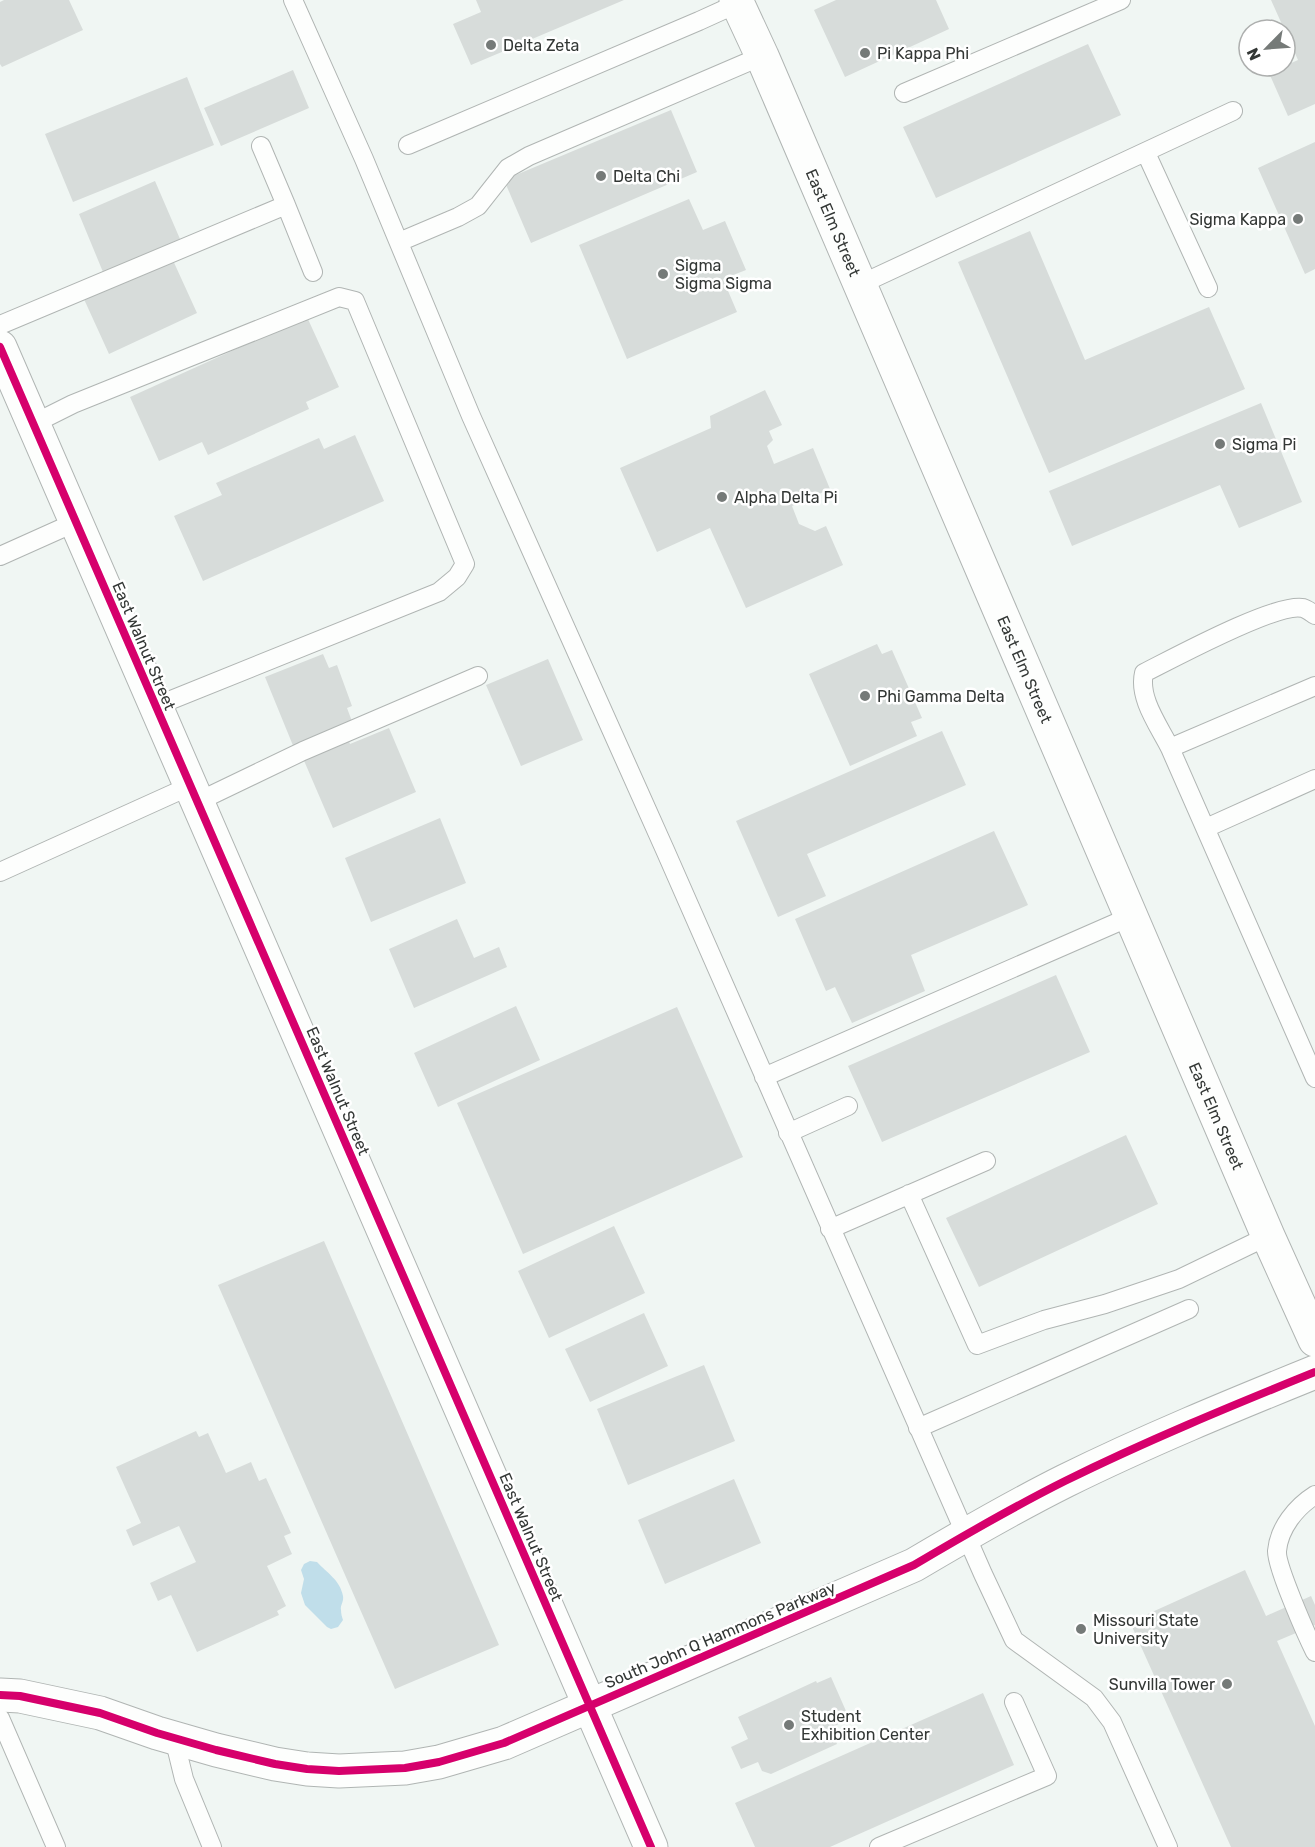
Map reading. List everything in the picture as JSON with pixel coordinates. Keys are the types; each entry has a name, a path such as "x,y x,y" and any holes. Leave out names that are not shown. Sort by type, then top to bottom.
{"street":[{"name":"East Elm Street","path":"739,1 1268,1236 1315,1340"},
{"name":"East Walnut Street","path":"0,347 651,1847"},
{"name":"South John Q Hammons Parkway","path":"0,1695 20,1696 100,1713 174,1738 275,1764 339,1771 372,1770 416,1766 472,1754 504,1743 914,1565 1064,1481 1151,1441 1315,1372"}],"lane":[{"path":"293,0 399,242 471,416 964,1535 1014,1640 1094,1698 1112,1722 1168,1847"},
{"path":"904,93 1121,0"},
{"path":"408,145 739,1"},
{"path":"399,242 478,206 508,168 529,156 762,56"},
{"path":"859,285 1233,111"},
{"path":"261,146 314,272"},
{"path":"1146,153 1208,288"},
{"path":"0,325 286,205"},
{"path":"33,424 73,404 339,297 355,301 465,564 457,577 439,592 156,706"},
{"path":"0,556 76,522"},
{"path":"1315,615 1303,608 1285,610 1251,621 1144,673 1142,682 1146,699 1206,828 1315,1078"},
{"path":"0,872 303,751 478,676"},
{"path":"1170,748 1315,686"},
{"path":"1206,828 1315,779"},
{"path":"764,1077 1132,916"},
{"path":"788,1133 848,1106"},
{"path":"830,1229 986,1161"},
{"path":"909,1194 977,1345 1044,1320 1105,1304 1179,1279 1268,1236"},
{"path":"918,1428 1190,1310"},
{"path":"1315,1496 1292,1515 1281,1536 1276,1554 1315,1652"},
{"path":"879,1847 1047,1776 1014,1702"},
{"path":"0,1718 56,1847"},
{"path":"174,1738 184,1779 212,1847"}],"water":[{"path":"310,1561 317,1562 336,1581 341,1590 343,1620 338,1627 331,1629 327,1627 305,1605 301,1593 304,1579 301,1570 304,1564"}],"building":[{"path":"4,0 69,0 83,30 2,67 0,64 0,2"},
{"name":"Delta Zeta","path":"476,0 624,0 471,65 453,24 481,12"},
{"name":"Pi Kappa Phi","path":"836,0 936,0 949,29 845,77 814,10"},
{"path":"1271,0 1315,0 1315,104 1288,116 1271,78 1297,78 1297,18 1279,18"},
{"path":"1088,44 1121,115 936,198 903,127"},
{"path":"293,70 309,108 221,146 204,108"},
{"path":"187,77 214,145 73,202 45,134"},
{"name":"Delta Chi","path":"671,110 697,172 531,243 504,180"},
{"name":"Sigma Kappa","path":"1315,142 1315,269 1305,274 1258,168"},
{"path":"155,181 180,239 103,272 79,214"},
{"name":"Sigma Sigma Sigma","path":"689,199 703,230 725,221 746,270 723,279 737,312 627,359 579,245"},
{"path":"1030,231 1085,360 1209,307 1245,389 1049,473 958,262"},
{"path":"171,256 197,313 109,354 83,297"},
{"path":"307,317 339,387 306,402 309,409 208,455 202,442 159,461 130,397"},
{"name":"Alpha Delta Pi","path":"765,390 782,425 769,431 773,440 767,446 774,464 813,448 830,489 792,506 799,524 815,531 826,526 843,565 746,608 710,528 657,552 620,468 711,428 710,416"},
{"name":"Sigma Pi","path":"1261,403 1302,502 1239,528 1220,485 1072,546 1049,491"},
{"path":"355,435 384,501 203,581 174,516 222,495 216,483 319,438 324,449"},
{"name":"Phi Gamma Delta","path":"877,644 882,654 892,650 922,718 911,722 917,736 850,766 809,674"},
{"path":"323,654 329,668 337,665 352,706 347,708 353,724 294,748 265,677"},
{"path":"548,659 583,740 521,766 486,685"},
{"path":"389,728 416,792 333,828 302,756 347,736 350,744"},
{"path":"942,731 966,785 807,854 826,896 778,917 736,821"},
{"path":"440,818 466,883 371,922 345,858"},
{"path":"994,831 1028,905 911,955 925,991 852,1023 835,987 826,991 795,919"},
{"path":"457,919 474,958 499,947 507,967 414,1008 389,949"},
{"path":"1056,975 1090,1052 882,1142 848,1066"},
{"path":"516,1006 540,1060 438,1107 414,1053"},
{"path":"677,1007 743,1157 523,1254 457,1103"},
{"path":"1126,1135 1158,1204 979,1287 946,1218"},
{"path":"614,1226 645,1293 549,1338 518,1271"},
{"path":"324,1241 499,1645 395,1689 218,1285"},
{"path":"644,1313 668,1366 590,1402 565,1349"},
{"path":"704,1365 735,1441 628,1485 597,1409"},
{"path":"196,1431 199,1437 208,1433 226,1473 251,1462 259,1481 266,1478 291,1533 284,1536 292,1554 267,1566 286,1606 277,1611 279,1615 197,1652 171,1595 158,1601 150,1583 196,1562 179,1526 133,1546 126,1530 141,1523 116,1467"},
{"path":"734,1479 761,1543 665,1584 638,1520"},
{"name":"Sunvilla Tower","path":"1245,1570 1266,1616 1311,1596 1315,1605 1315,1625 1277,1641 1315,1726 1315,1847 1231,1847 1130,1622"},
{"name":"Student Exhibition Center","path":"831,1677 846,1711 842,1722 830,1729 837,1744 771,1774 762,1771 758,1762 741,1769 731,1747 748,1739 738,1717 816,1681 817,1683"},
{"path":"983,1693 1014,1765 830,1847 755,1847 735,1803"}],"cycle path":[{"path":"0,347 651,1847"},
{"path":"0,1695 20,1696 100,1713 216,1750 307,1769 339,1771 405,1768 439,1762 504,1743 914,1565 1007,1511 1096,1466 1189,1424 1315,1372"}],"place":[{"name":"Delta Zeta","path":"491,45"},
{"name":"Pi Kappa Phi","path":"865,53"},
{"name":"Delta Chi","path":"601,176"},
{"name":"Sigma Kappa","path":"1298,219"},
{"name":"Sigma Sigma Sigma","path":"663,274"},
{"name":"Sigma Pi","path":"1220,444"},
{"name":"Alpha Delta Pi","path":"722,497"},
{"name":"Phi Gamma Delta","path":"865,696"},
{"name":"Missouri State University","path":"1081,1629"},
{"name":"Sunvilla Tower","path":"1227,1684"},
{"name":"Student Exhibition Center","path":"789,1725"}]}
